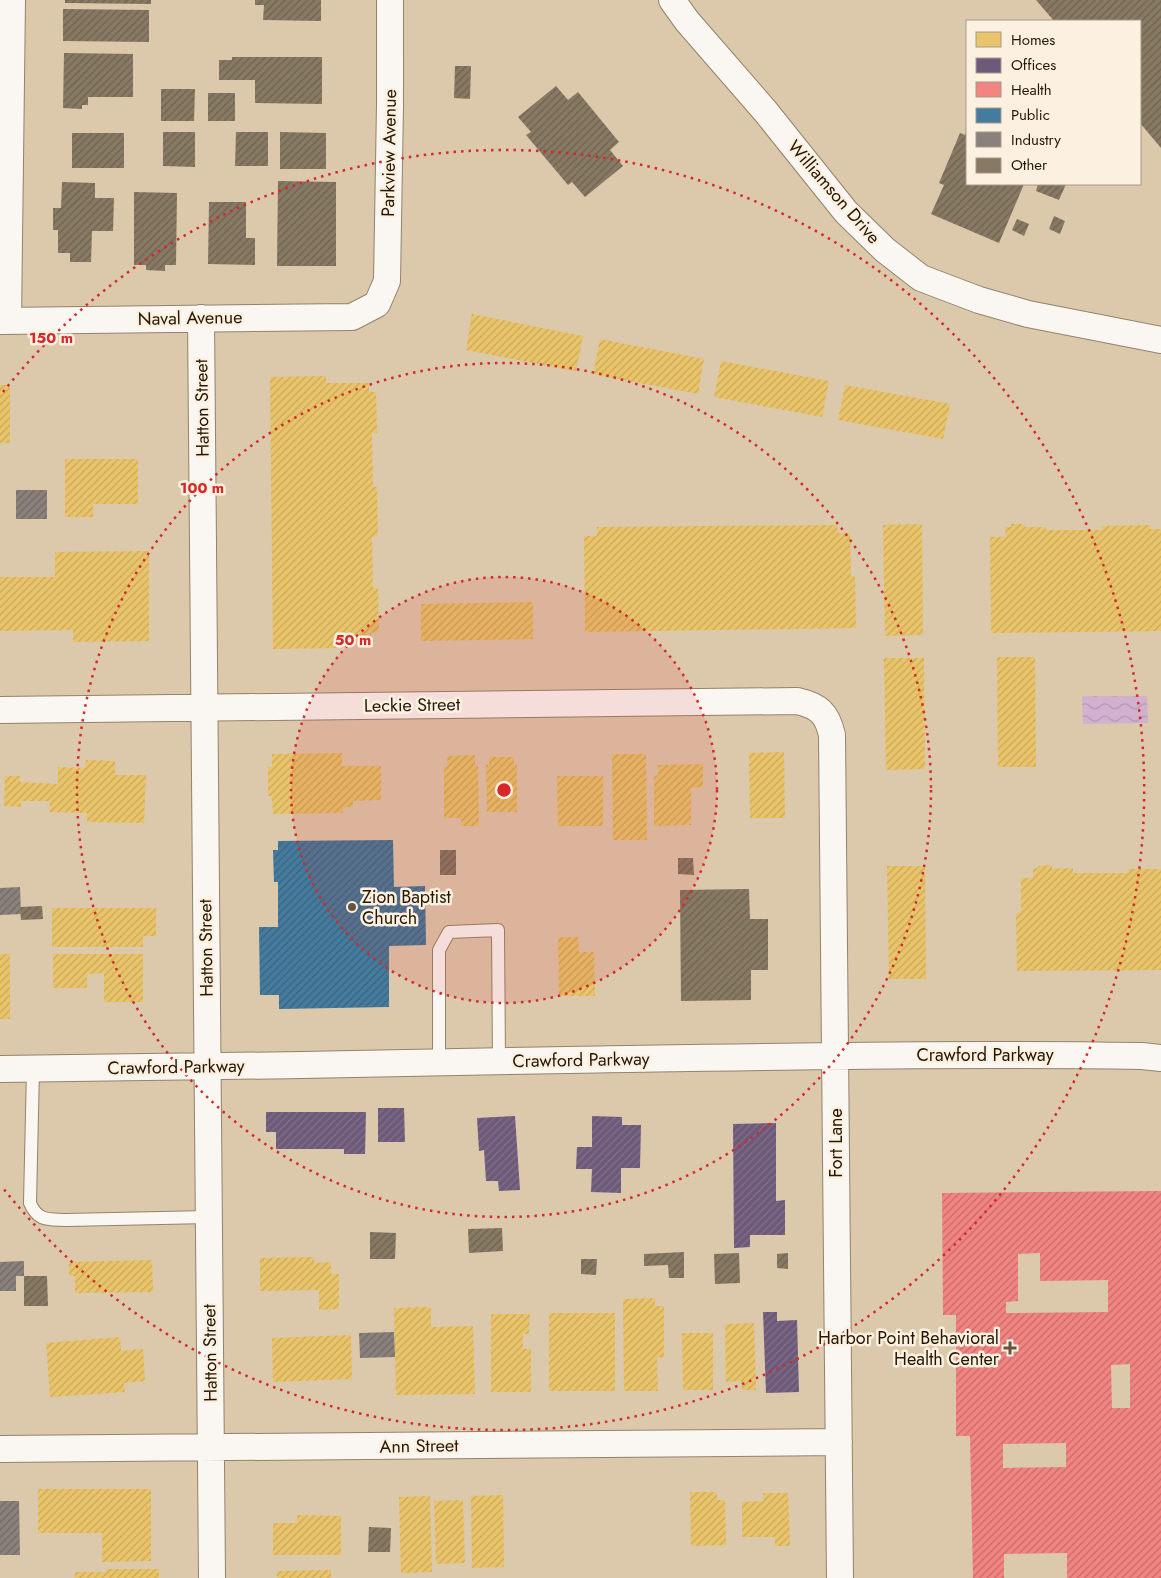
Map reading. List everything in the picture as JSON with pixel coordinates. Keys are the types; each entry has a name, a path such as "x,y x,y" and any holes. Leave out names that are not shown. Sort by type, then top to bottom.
{"street":[{"path":"4,321 12,0"},
{"name":"Parkview Avenue","path":"377,304 387,281 390,0"},
{"name":"Williamson Drive","path":"672,0 687,21 766,112 846,212 884,250 921,278 979,300 1028,314 1161,340"},
{"name":"Naval Avenue","path":"4,321 352,316 377,304"},
{"name":"Hatton Street","path":"201,318 212,1578"},
{"name":"Leckie Street","path":"0,710 797,701 810,704 821,711"},
{"name":"Fort Lane","path":"821,711 829,722 832,735 840,1578"},
{"name":"Crawford Parkway","path":"0,1069 835,1055 1009,1054 1161,1058"},
{"name":"Ann Street","path":"0,1449 839,1442"}],"lane":[{"path":"439,1063 440,950 448,932 498,930 499,1062"},
{"path":"33,1069 30,1203 34,1213 43,1219 66,1220 209,1217"}],"water":[{"path":"1082,696 1147,696 1148,723 1083,724"}],"building: Homes":[{"path":"472,314 583,336 576,371 466,350"},
{"path":"600,339 704,359 698,394 593,374"},
{"path":"721,361 829,381 822,417 714,397"},
{"path":"326,376 326,383 369,383 369,392 376,392 377,433 372,433 373,487 377,487 378,536 372,537 373,588 378,588 379,632 371,633 371,641 336,642 336,648 273,649 270,377"},
{"path":"0,385 10,385 10,443 0,443"},
{"path":"845,385 950,404 943,439 838,420"},
{"path":"65,459 138,459 138,504 93,504 93,517 65,517"},
{"path":"922,524 923,635 885,636 883,525"},
{"path":"1011,524 1025,524 1025,527 1046,527 1046,530 1102,530 1102,526 1150,525 1150,529 1161,529 1161,631 991,633 990,537 1006,537 1005,527 1011,527"},
{"path":"837,525 838,533 850,533 851,576 855,576 856,628 585,632 584,536 597,536 597,527"},
{"path":"149,551 149,641 73,642 73,630 0,631 0,577 55,577 55,552"},
{"path":"533,602 533,639 421,641 421,604"},
{"path":"997,657 1035,657 1036,767 998,767"},
{"path":"884,658 924,658 925,769 886,770"},
{"path":"784,752 785,818 750,818 749,753"},
{"path":"342,753 342,766 381,766 381,800 353,801 353,807 343,807 343,813 273,814 272,796 268,796 268,767 272,767 272,754"},
{"path":"612,754 646,754 647,840 613,840"},
{"path":"475,755 475,766 478,766 479,826 461,826 461,818 444,818 444,767 448,766 447,756"},
{"path":"489,757 514,757 514,765 517,765 517,812 487,812 486,765 489,765"},
{"path":"86,760 115,761 115,775 146,775 144,823 87,822 87,813 49,812 50,801 21,801 21,807 4,806 5,776 20,776 20,782 58,784 58,767 85,768"},
{"path":"703,764 703,787 691,788 691,825 654,826 654,776 658,775 658,765"},
{"path":"557,776 603,776 603,826 558,826"},
{"path":"1052,865 1052,869 1073,868 1073,873 1129,873 1128,869 1161,869 1161,970 1017,971 1016,913 1021,913 1021,878 1033,878 1033,869 1038,868 1038,866"},
{"path":"887,866 925,866 926,979 889,979"},
{"path":"52,908 156,908 156,936 143,936 143,947 52,947"},
{"path":"558,937 578,937 579,952 594,952 595,996 559,996"},
{"path":"0,954 10,954 10,1019 0,1019"},
{"path":"53,954 143,954 143,1002 104,1002 104,973 87,974 87,988 53,988"},
{"path":"314,1257 314,1263 331,1262 331,1274 339,1274 339,1309 319,1310 319,1290 260,1291 260,1258"},
{"path":"152,1260 153,1292 75,1293 75,1276 69,1276 69,1262"},
{"path":"655,1298 655,1306 664,1306 664,1357 657,1358 658,1391 624,1391 623,1299"},
{"path":"431,1307 431,1327 473,1326 475,1394 396,1395 394,1308"},
{"path":"549,1313 615,1313 615,1391 549,1391"},
{"path":"491,1314 530,1314 529,1334 523,1334 523,1349 531,1349 531,1392 491,1392"},
{"path":"754,1323 756,1390 742,1390 741,1381 726,1382 725,1324"},
{"path":"682,1333 713,1333 713,1390 683,1390"},
{"path":"351,1335 352,1379 273,1382 272,1338"},
{"path":"120,1337 121,1351 143,1349 145,1381 124,1383 125,1392 50,1397 46,1343"},
{"path":"38,1489 151,1489 151,1561 102,1562 102,1533 38,1533"},
{"path":"690,1492 717,1492 717,1500 725,1500 726,1545 691,1546"},
{"path":"763,1493 788,1493 790,1546 775,1546 775,1537 742,1537 742,1502 764,1501"},
{"path":"503,1495 504,1567 472,1568 471,1496"},
{"path":"430,1496 432,1572 401,1573 399,1497"},
{"path":"463,1500 465,1563 436,1564 434,1501"},
{"path":"297,1515 341,1516 341,1555 273,1555 273,1523 297,1523"},
{"path":"106,1569 159,1569 159,1578 75,1578 75,1572 106,1572"},
{"path":"331,1570 331,1578 277,1578 277,1571"}],"building: Offices":[{"path":"378,1108 404,1108 405,1142 378,1142"},
{"path":"266,1112 366,1112 365,1154 344,1154 344,1149 276,1149 276,1132 266,1132"},
{"path":"515,1116 520,1190 499,1191 498,1181 486,1181 484,1150 479,1151 477,1118"},
{"path":"592,1116 622,1117 622,1125 641,1125 640,1168 621,1168 621,1193 591,1192 592,1169 576,1169 577,1147 592,1147"},
{"path":"776,1123 776,1201 785,1200 785,1235 750,1235 750,1247 734,1248 733,1124"},
{"path":"763,1312 777,1312 777,1321 797,1320 799,1392 766,1393"}],"building: Health":[{"path":"1161,1191 1161,1578 1067,1578 1067,1553 1004,1554 1004,1578 973,1578 970,1436 956,1436 956,1315 943,1315 942,1193","holes":["1040,1253 1040,1281 1108,1280 1108,1312 1006,1313 1006,1302 1018,1301 1018,1254","1130,1364 1130,1408 1112,1408 1111,1365","1066,1443 1066,1467 1003,1468 1003,1444"]}],"building: Public":[{"name":"Zion Baptist Church","path":"393,840 394,887 425,886 426,945 389,946 389,1007 279,1009 279,995 260,995 259,927 278,927 278,882 274,882 273,850 278,850 278,841"}],"building: Industry":[{"path":"16,490 47,490 47,519 16,519"},
{"path":"20,887 21,914 0,915 0,888"},
{"path":"24,1261 24,1276 16,1276 16,1291 0,1291 0,1262"},
{"path":"394,1332 395,1357 360,1358 359,1333"},
{"path":"0,1501 19,1501 20,1555 0,1555"}],"building: Other":[{"path":"65,0 151,0 151,4 65,3"},
{"path":"255,0 321,0 321,21 263,20 264,5 255,5"},
{"path":"1036,0 1161,0 1161,148 1141,124 1141,20 1053,20"},
{"path":"63,9 149,10 149,42 63,41"},
{"path":"64,53 133,54 133,97 88,97 88,105 82,105 82,109 63,108"},
{"path":"232,57 322,57 322,104 255,103 255,80 219,80 219,60 232,60"},
{"path":"455,66 471,66 470,99 454,98"},
{"path":"556,86 568,100 578,92 619,142 610,150 623,166 585,197 572,182 568,185 526,135 531,132 518,117"},
{"path":"161,89 195,89 194,121 161,121"},
{"path":"208,93 235,93 235,121 208,121"},
{"path":"163,132 195,132 195,167 163,166"},
{"path":"236,132 268,132 268,166 235,166"},
{"path":"280,132 326,133 326,169 280,169"},
{"path":"966,132 966,185 1024,185 999,243 931,214 944,185 939,183 960,133 965,135"},
{"path":"72,133 124,133 124,168 72,168"},
{"path":"278,181 336,182 336,266 277,266"},
{"path":"62,182 95,183 95,198 114,198 113,231 92,231 91,262 70,262 70,253 58,253 58,230 53,230 53,208 61,208"},
{"path":"1038,185 1066,185 1059,200 1036,191"},
{"path":"134,192 177,193 176,265 165,265 165,271 146,270 146,265 134,265"},
{"path":"209,202 246,202 246,238 255,238 255,265 208,264"},
{"path":"1054,216 1065,221 1060,234 1049,229"},
{"path":"1017,219 1029,224 1024,236 1012,230"},
{"path":"440,850 456,850 456,875 440,875"},
{"path":"678,858 693,858 694,875 678,874"},
{"path":"749,889 750,919 768,919 768,970 751,970 751,1000 681,1001 680,890"},
{"path":"42,906 43,919 21,920 20,907"},
{"path":"502,1228 503,1251 469,1253 468,1229"},
{"path":"370,1232 396,1233 395,1259 370,1259"},
{"path":"684,1252 684,1278 669,1278 668,1265 644,1266 644,1254"},
{"path":"739,1253 740,1283 715,1284 714,1254"},
{"path":"788,1253 788,1269 777,1268 777,1254"},
{"path":"581,1259 597,1259 596,1275 581,1274"},
{"path":"24,1276 47,1276 48,1306 24,1306"},
{"path":"369,1527 391,1528 390,1552 368,1552"}],"place":[{"name":"Zion Baptist Church","path":"352,907"},
{"name":"Harbor Point Behavioral Health Center","path":"1010,1348"}]}
